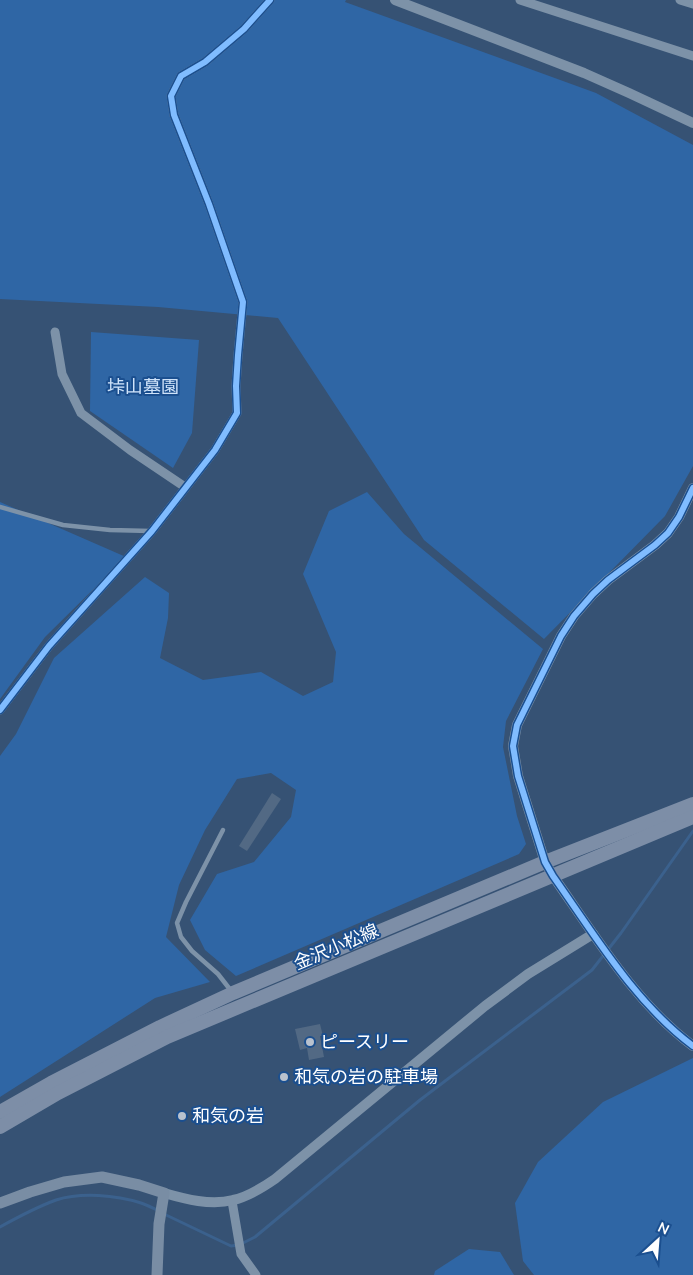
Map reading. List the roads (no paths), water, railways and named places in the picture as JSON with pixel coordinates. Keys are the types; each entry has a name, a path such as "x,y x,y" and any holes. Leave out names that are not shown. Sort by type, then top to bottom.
{"main road":[{"name":"金沢小松線","path":"0,1126 58,1093 167,1038 553,876 665,821 693,804"},
{"name":"金沢小松線","path":"0,1112 51,1083 160,1027 233,993 545,862 665,821 693,817"},
{"path":"0,1203 64,1182 102,1177 139,1185 163,1198 159,1224 157,1275"}],"street":[{"path":"0,710 49,646 152,531 215,450 237,413 236,386 243,302 209,204 174,115 171,96 181,76 205,62 244,29 270,0"},
{"path":"395,0 584,73 693,123"},
{"path":"520,0 693,56"},
{"path":"680,0 693,4"},
{"path":"55,332 62,374 81,413 130,450 185,487"},
{"path":"693,488 679,517 668,533 593,594 560,636 517,725 513,746 518,776 545,862 553,876 617,967 653,1012 667,1026 693,1046"},
{"path":"163,1198 182,1198 206,1202 232,1201 249,1195 275,1179 485,1006 528,974 595,936"},
{"path":"232,1201 241,1254 256,1275"}],"lane":[{"path":"0,507 63,525 110,530 152,531"},
{"path":"223,830 177,923 181,937 192,951 218,974 233,993"}],"waterway":[{"path":"164,1214 231,1246 239,1245 255,1237 420,1100 592,970 621,933 693,831"},
{"path":"0,1227 56,1200 76,1196 121,1198 141,1203 159,1211"}],"place":[{"name":"ピースリー","path":"310,1042"},
{"name":"和気の岩の駐車場","path":"284,1077"},
{"name":"和気の岩","path":"182,1116"}],"park label":[{"name":"垰山墓園","path":"143,387"}]}
